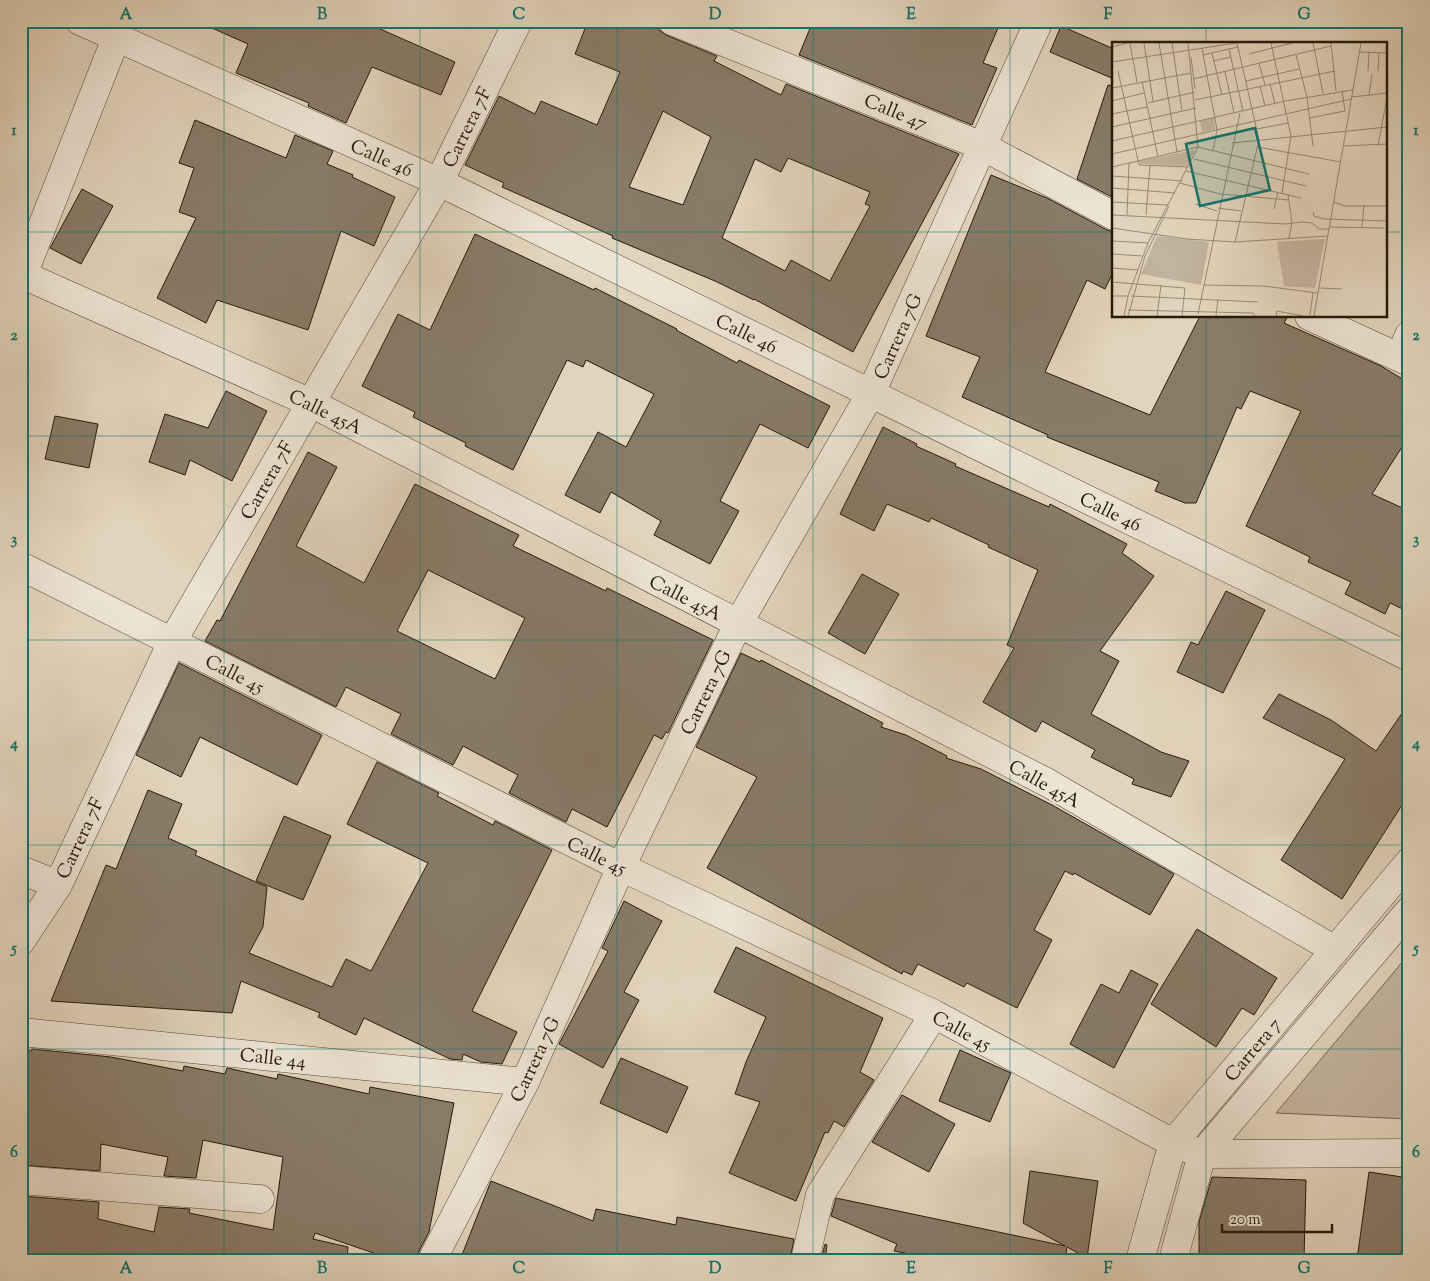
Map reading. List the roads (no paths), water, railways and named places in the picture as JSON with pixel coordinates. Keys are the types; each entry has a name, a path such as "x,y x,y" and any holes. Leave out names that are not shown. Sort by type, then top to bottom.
{"street":[{"name":"Calle 46","path":"80,21 439,182 1409,657"},
{"name":"Carrera 7F","path":"21,941 58,885 172,642 439,182 518,21"},
{"name":"Calle 47","path":"672,21 982,146 1112,215"},
{"name":"Carrera 7G","path":"432,1260 525,1082 621,866 738,624 871,393 1039,21"},
{"path":"22,274 116,38"},
{"name":"Calle 45A","path":"22,274 312,403 1048,783 1335,950"},
{"path":"1315,318 1406,351"},
{"name":"Calle 45","path":"21,566 621,866 934,1014 1173,1143 1202,1154"},
{"name":"Carrera 7","path":"1140,1260 1173,1143 1409,862"},
{"path":"21,870 58,885"},
{"name":"Carrera 7","path":"1173,1260 1202,1154 1409,911"},
{"path":"805,1260 820,1195 934,1014"},
{"name":"Calle 44","path":"21,1032 525,1082"},
{"path":"1202,1154 1409,1153"},
{"path":"21,1180 260,1199"}]}
